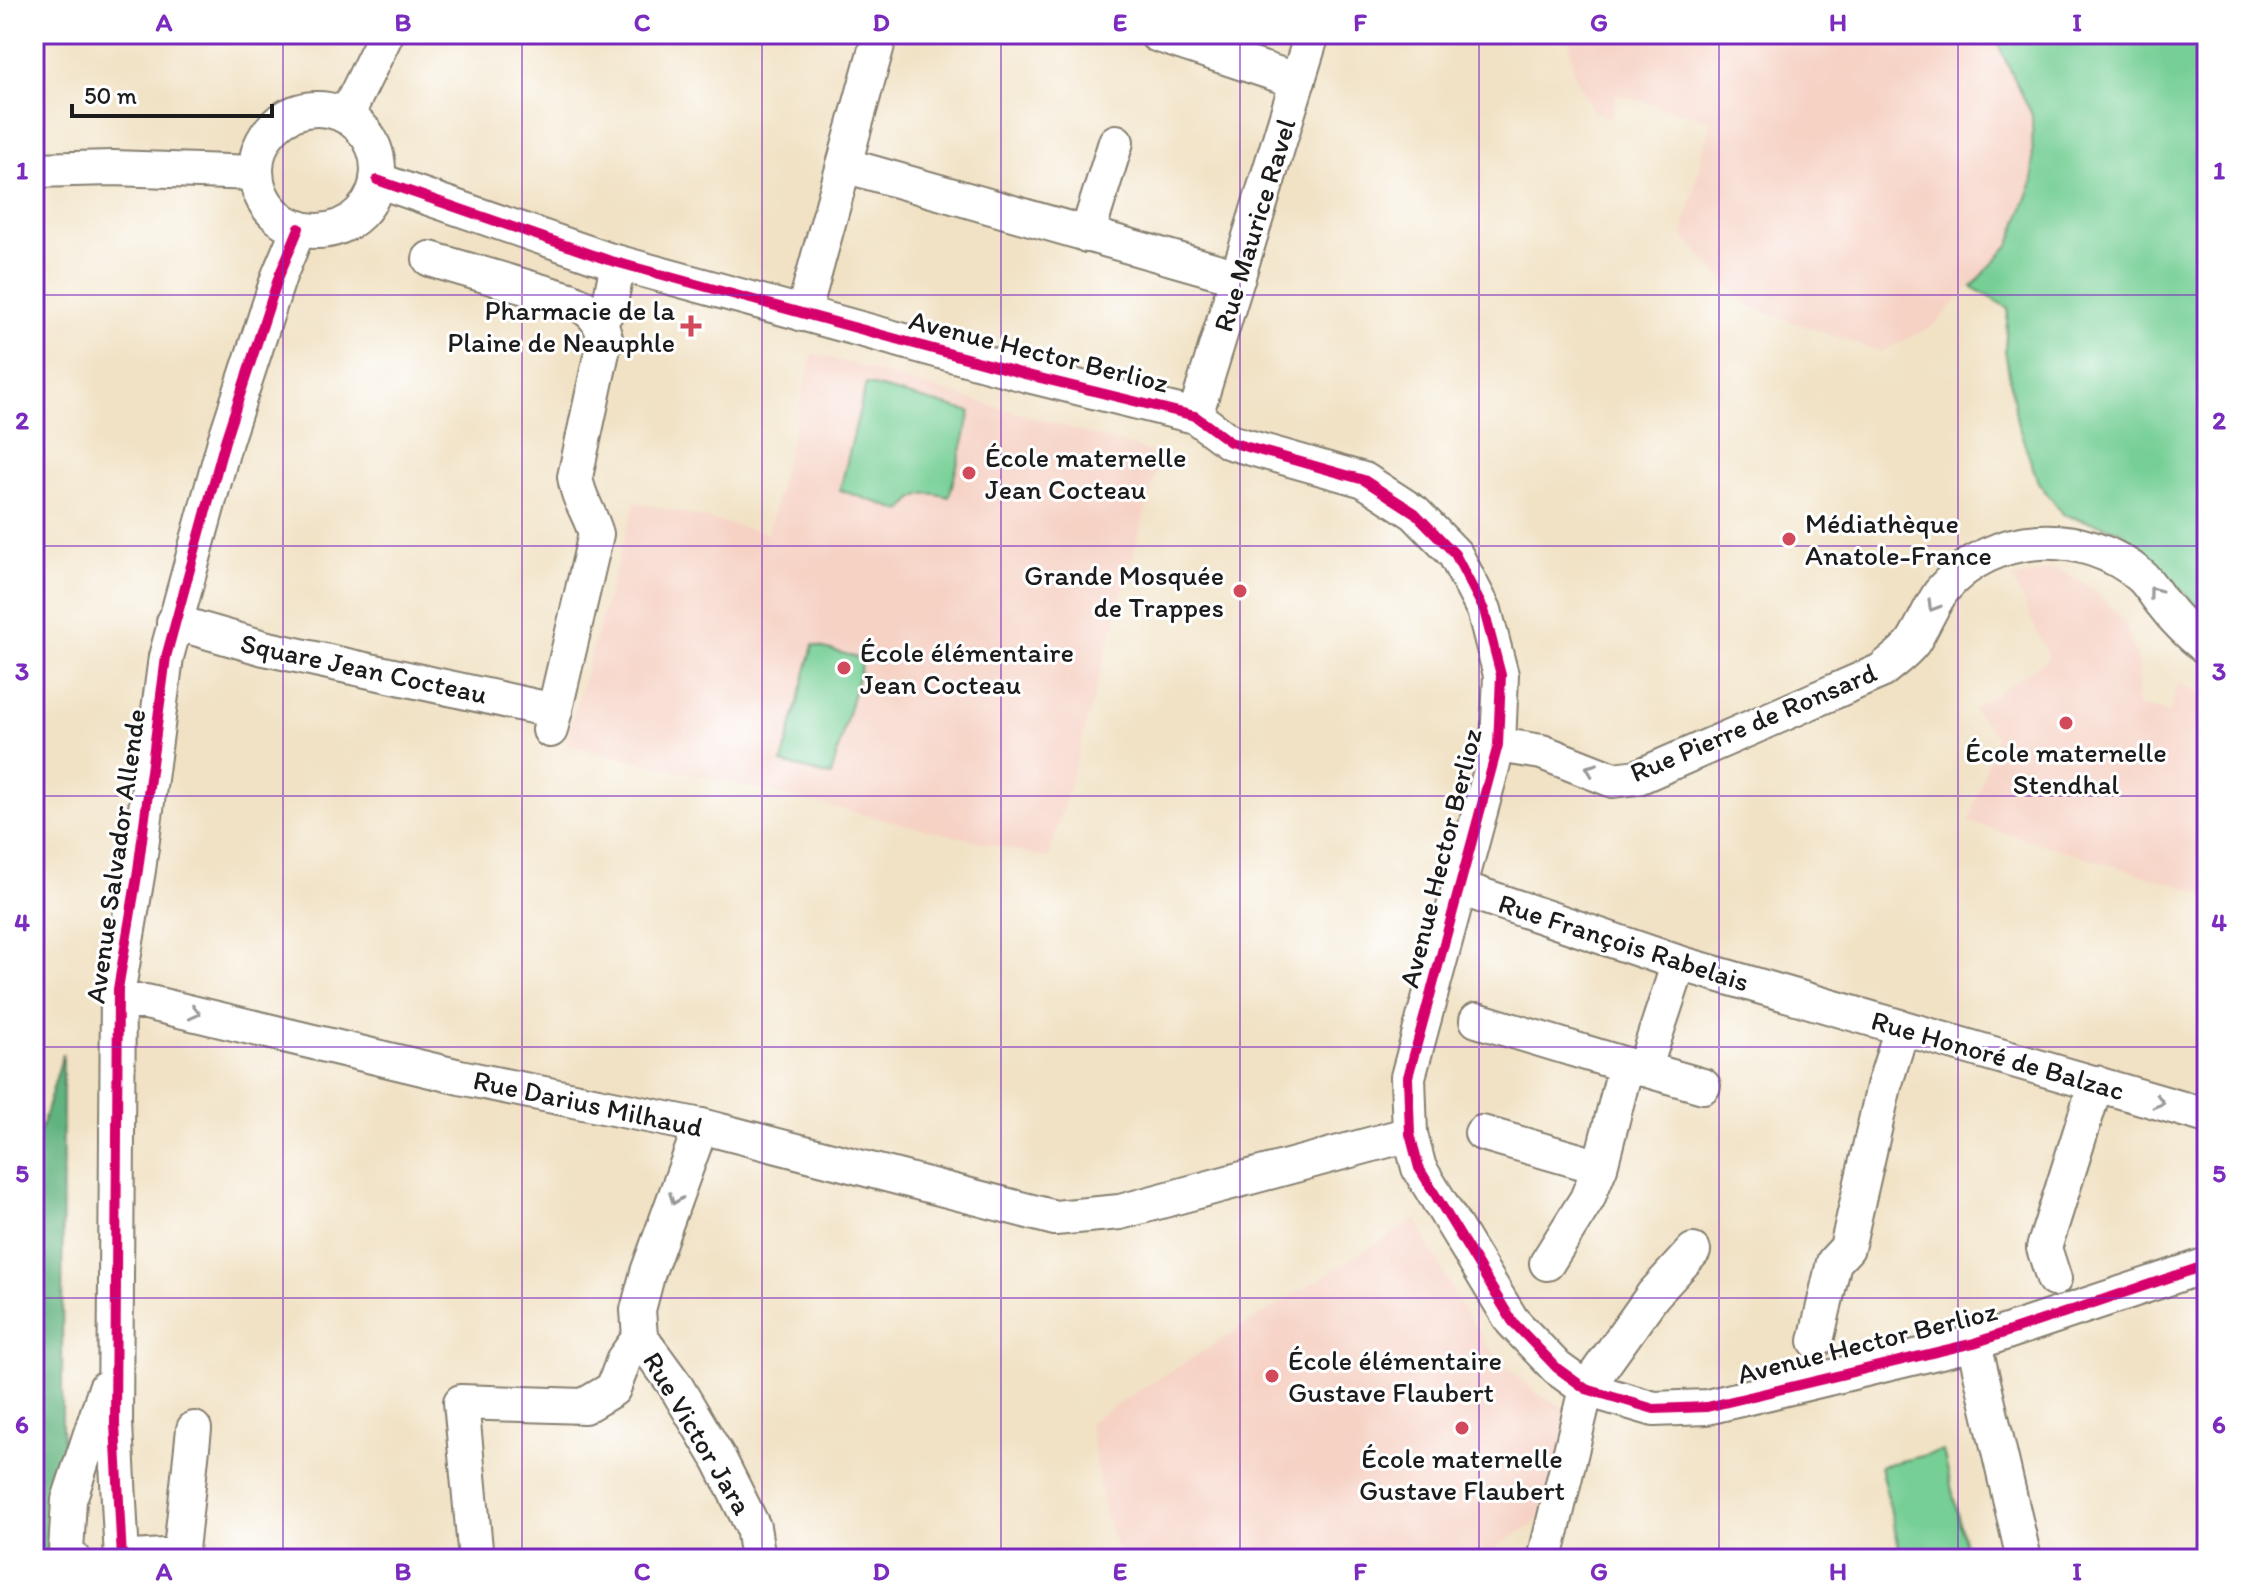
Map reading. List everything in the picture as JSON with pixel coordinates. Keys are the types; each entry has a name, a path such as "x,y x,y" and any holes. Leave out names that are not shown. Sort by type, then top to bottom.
{"street":[{"path":"346,116 386,34"},
{"path":"803,314 880,34"},
{"path":"1156,34 1298,81"},
{"name":"Rue Maurice Ravel","path":"1195,416 1312,34"},
{"path":"329,110 346,116 361,128 372,144 377,180 367,204 349,222 325,230 299,228 286,222 265,201 256,173 265,137 277,123 293,113 329,110"},
{"path":"1087,235 1116,142"},
{"path":"844,165 1238,277"},
{"path":"34,170 113,168 256,173"},
{"name":"Avenue Hector Berlioz","path":"377,180 618,263 1195,416 1230,442 1364,480 1415,513 1455,554 1484,610 1501,675 1498,745 1408,1077 1410,1134 1419,1168 1512,1321 1557,1368 1586,1389 1654,1409 1707,1407 1974,1343 2207,1265"},
{"path":"470,213 444,263 570,300 590,309 600,320 609,308 618,263"},
{"name":"Avenue Salvador Allende","path":"121,1559 115,1361 118,1002 166,657 174,622 225,441 279,276 299,228"},
{"name":"Square Jean Cocteau","path":"174,622 264,648 552,720 596,534 591,518 577,497 575,477 605,338 600,320"},
{"name":"Rue Pierre de Ronsard","path":"1498,745 1542,752 1613,780 1638,777 1881,671 1911,645 1943,590 1963,570 1985,555 2021,543 2060,540 2117,560 2143,577 2188,633 2207,648"},
{"name":"Rue François Rabelais","path":"1460,888 1679,963 1788,995"},
{"path":"1547,1263 1587,1199 1635,1067 1679,963"},
{"name":"Rue Honoré de Balzac","path":"1788,995 2207,1116"},
{"name":"Rue Darius Milhaud","path":"118,1002 146,1002 460,1077 701,1126 1055,1218 1120,1212 1410,1134"},
{"path":"1477,1020 1703,1086"},
{"path":"1816,1341 1834,1262 1847,1248 1884,1086 1902,1028"},
{"path":"2054,1279 2044,1248 2096,1083"},
{"name":"Rue Victor Jara","path":"701,1126 648,1272 638,1310 640,1337 675,1385 719,1459 753,1527 758,1559"},
{"path":"1482,1133 1600,1167"},
{"path":"1545,1559 1586,1389 1653,1295 1693,1251"},
{"path":"476,1559 461,1402 584,1406 613,1389 624,1359 640,1337"},
{"path":"1974,1343 2024,1559"},
{"path":"73,1559 66,1552 69,1500 115,1361"},
{"path":"121,1559 180,1557 194,1429"}],"shaded area":[{"path":"1568,34 1993,34 2032,115 2033,181 2010,244 1933,326 1881,352 1747,306 1683,236 1710,121 1617,94 1610,118 1594,112 1574,73"},
{"name":"École élémentaire Jean Cocteau","path":"813,353 1161,455 1049,858 565,744 635,502 768,533"},
{"name":"École maternelle Stendhal","path":"2056,569 2092,588 2126,624 2139,667 2137,706 2170,713 2177,684 2207,693 2207,894 1969,822 1996,736 1973,709 2049,658 2013,579"},
{"name":"École élémentaire Gustave Flaubert","path":"1416,1219 1460,1305 1496,1357 1537,1394 1575,1413 1538,1521 1479,1559 1121,1559 1105,1514 1089,1422"}],"green space":[{"path":"1993,34 2207,34 2207,615 2120,530 2064,515 2038,482 2017,422 2005,350 2008,308 1972,287 2010,244 2033,181 2032,115"},
{"path":"866,384 971,412 949,497 922,494 902,511 840,490"},
{"path":"813,645 863,659 831,776 782,763"},
{"path":"63,1054 62,1429 75,1559 34,1559 34,1152"},
{"path":"1943,1451 1968,1559 1902,1559 1880,1466"}],"cycle path":[{"path":"377,180 608,260 1028,375 1195,416 1230,442 1364,480 1415,513 1455,554 1484,610 1501,675 1498,745 1408,1077 1410,1134 1419,1168 1512,1321 1557,1368 1586,1389 1654,1409 1707,1407 1974,1343 2207,1265"},
{"path":"122,1559 115,1424 118,989 138,870 166,657 225,441 279,276 299,228"}],"place":[{"name":"Pharmacie de la Plaine de Neauphle","path":"691,326"},
{"name":"École maternelle Jean Cocteau","path":"969,473"},
{"name":"Médiathèque Anatole-France","path":"1789,539"},
{"name":"Grande Mosquée de Trappes","path":"1240,591"},
{"name":"École élémentaire Jean Cocteau","path":"844,668"},
{"name":"École maternelle Stendhal","path":"2066,723"},
{"name":"École élémentaire Gustave Flaubert","path":"1272,1376"},
{"name":"École maternelle Gustave Flaubert","path":"1462,1428"}]}
